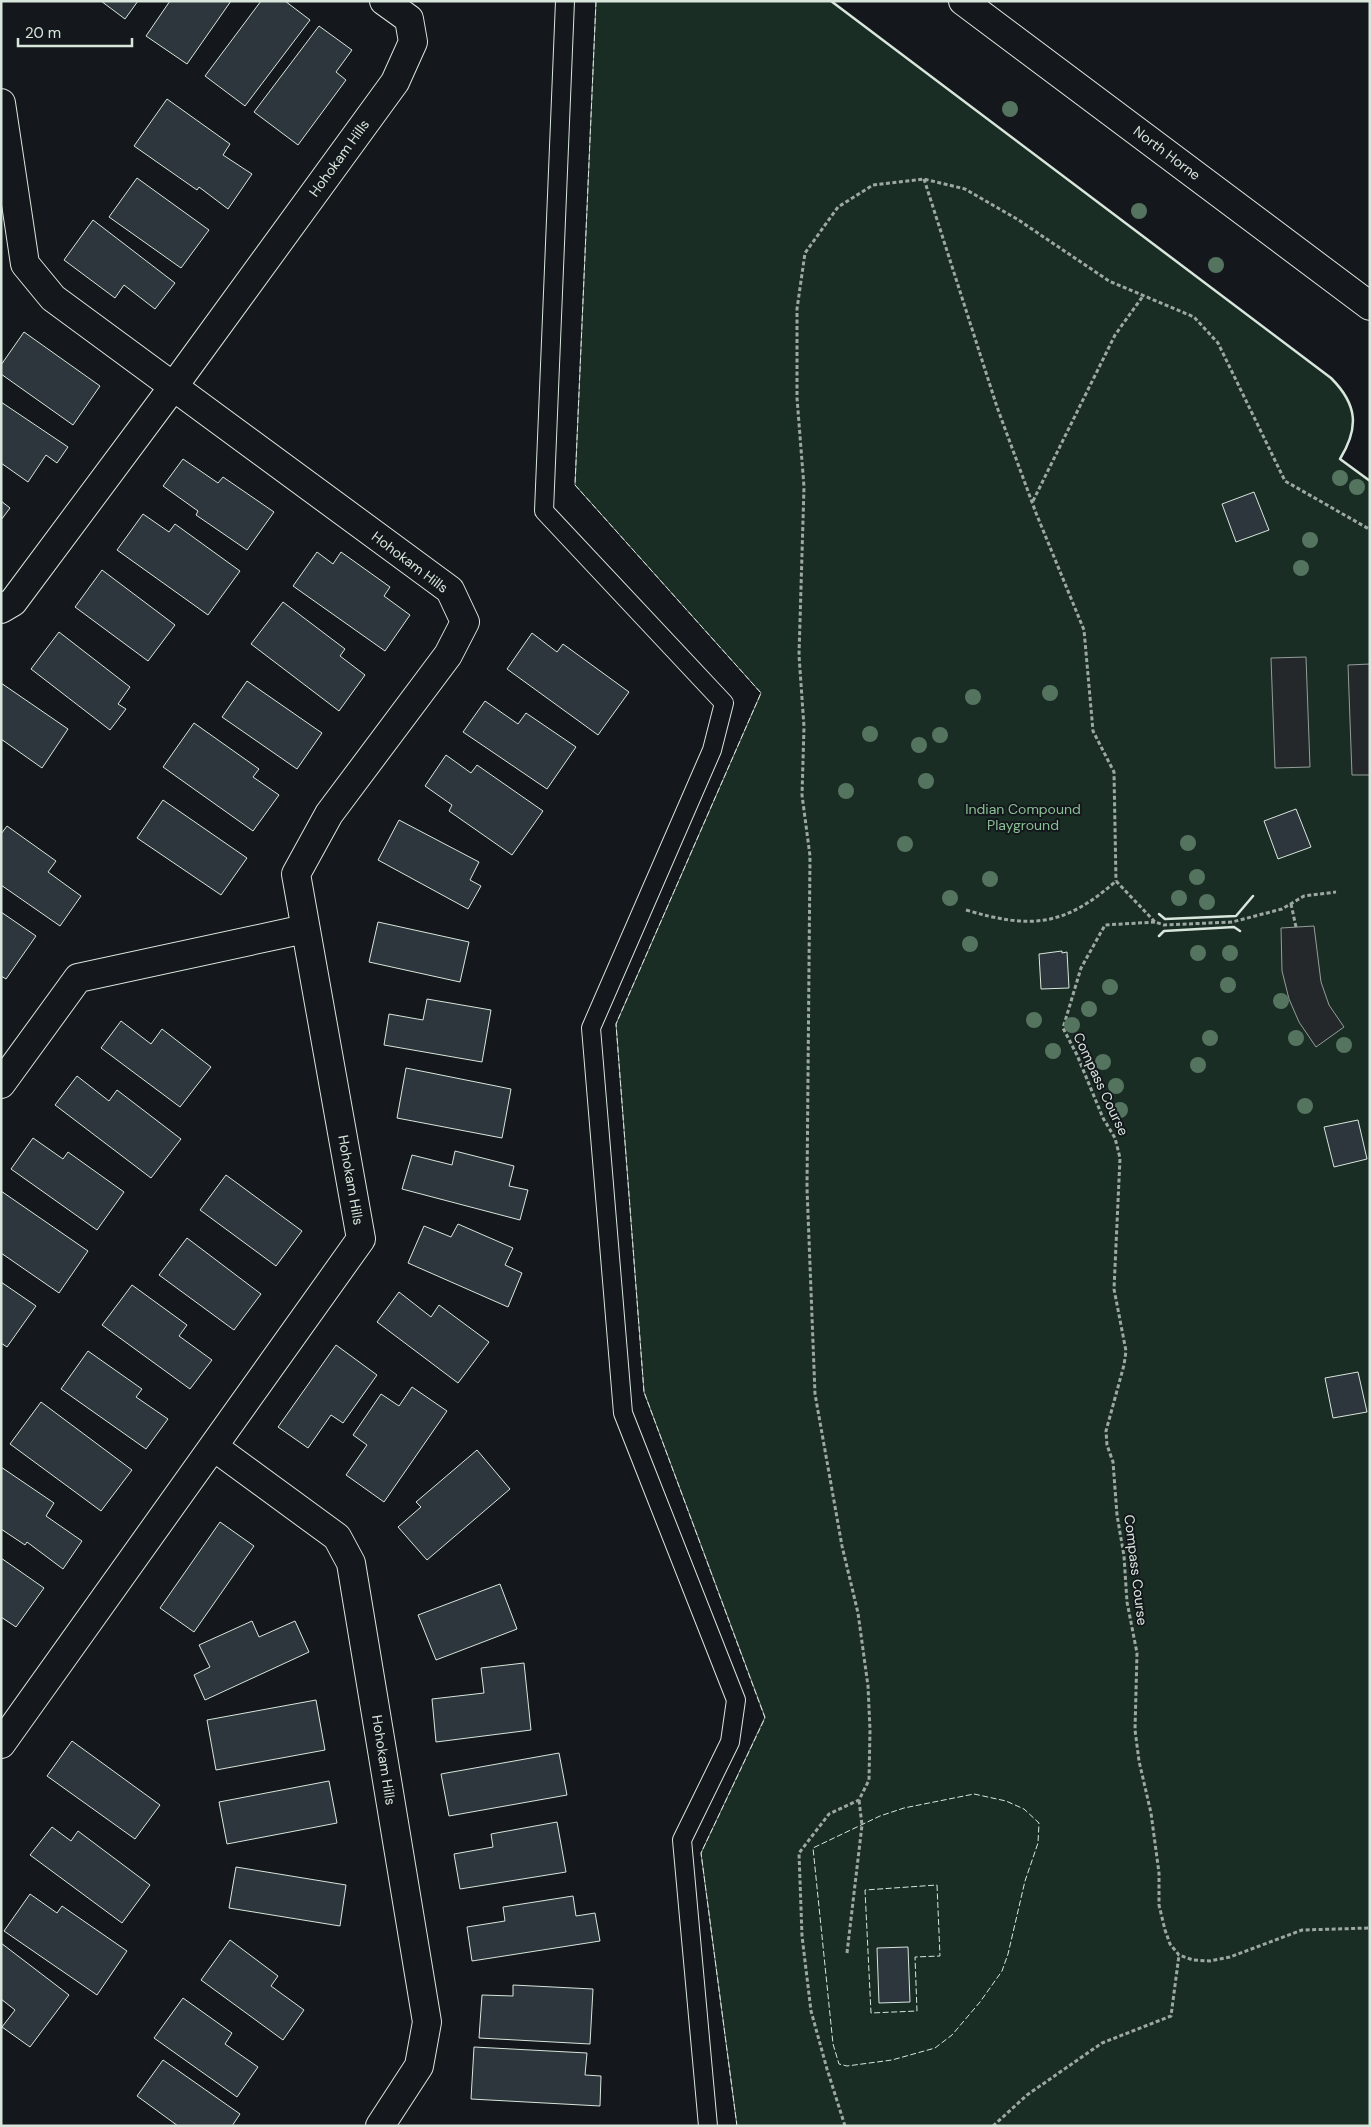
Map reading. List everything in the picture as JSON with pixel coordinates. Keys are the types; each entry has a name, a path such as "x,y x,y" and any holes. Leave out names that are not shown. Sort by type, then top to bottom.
{"street":[{"name":"Hohokam Hills","path":"1,609 13,602 174,387 395,82 413,42 409,19 384,1"},
{"name":"North Horne","path":"963,1 1370,306"},
{"name":"Hohokam Hills","path":"1,103 25,264 53,298 450,590 465,622 448,656 329,814 296,874 361,1239 3,1740"},
{"path":"1,1084 78,978 305,929"},
{"name":"Hohokam Hills","path":"214,1447 337,1538 351,1563 427,2022 419,2066 380,2126"}],"lane":[{"path":"565,1 544,512 724,703 712,750 590,1028 623,1413 736,1700 730,1742 682,1840 708,2126"}],"path":[{"path":"924,179 997,407 1032,502 1084,630 1093,731 1114,772 1116,881 1154,922 1164,925 1232,922 1282,909 1304,896 1336,892"},
{"path":"848,1953 862,1825 859,1800 869,1780 868,1686 858,1614 842,1546 815,1394 807,1188 810,856 802,795 804,727 799,654 804,487 797,398 797,309 805,253 838,207 873,185 924,179 964,188 1017,219 1108,281 1194,317 1218,344 1285,482 1369,529"},
{"path":"1032,502 1115,335 1143,296"},
{"path":"966,910 1010,922 1046,920 1073,913 1096,898 1116,881"},
{"path":"1291,904 1296,927"},
{"name":"Compass Course","path":"1154,922 1105,925 1081,968 1063,1028 1077,1055 1103,1118 1115,1138 1120,1158 1114,1289 1126,1351 1106,1430 1107,1445 1113,1462 1117,1515 1124,1556 1127,1602 1137,1653 1136,1730 1140,1761 1151,1813 1159,1873 1159,1905 1170,1944 1179,1955"},
{"path":"845,2126 811,2011 802,1936 799,1853 829,1814 859,1800"},
{"path":"993,2126 1027,2095 1102,2042 1171,2016 1179,1955 1193,1960 1210,1960 1230,1957 1302,1930 1370,1928"}],"green space":[{"name":"Indian Compound Playground","path":"596,1 831,1 1331,378 1340,388 1351,407 1353,427 1340,459 1370,481 1370,2126 737,2126 701,1853 765,1717 644,1392 616,1024 761,693 575,485"}],"shaded area":[{"path":"1306,657 1310,767 1275,768 1271,658"},
{"path":"1370,664 1370,775 1352,775 1348,665"},
{"path":"1314,926 1321,982 1329,1005 1344,1027 1316,1047 1299,1022 1289,999 1282,971 1281,928"}],"building":[{"path":"101,1 138,1 125,19"},
{"path":"170,1 231,1 187,64 146,36"},
{"path":"261,1 285,1 310,20 245,106 205,76"},
{"path":"319,26 352,50 336,72 346,80 298,145 254,112"},
{"path":"167,99 230,144 223,155 252,174 228,209 199,187 197,190 134,146"},
{"path":"137,178 209,230 181,268 109,217"},
{"path":"93,220 175,283 155,309 124,285 115,298 64,260"},
{"path":"24,332 100,386 73,425 1,374 1,365"},
{"path":"1,402 68,447 57,463 46,455 28,482 1,463"},
{"path":"183,459 218,483 223,477 274,512 247,550 196,515 198,511 163,486"},
{"path":"1254,492 1269,530 1236,542 1222,504"},
{"path":"1,501 10,508 1,520"},
{"path":"143,514 169,532 175,524 240,571 208,615 117,550"},
{"path":"317,552 333,564 341,552 390,587 384,596 410,615 385,651 293,586"},
{"path":"102,570 175,625 148,661 75,607"},
{"path":"283,602 345,649 340,656 365,675 339,711 251,644"},
{"path":"59,632 130,687 118,704 126,709 110,730 31,669"},
{"path":"532,633 557,652 563,644 629,692 598,735 507,669"},
{"path":"247,681 322,733 297,769 222,717"},
{"path":"1,683 68,729 42,768 1,739"},
{"path":"485,701 518,724 526,713 576,747 547,789 463,732"},
{"path":"194,723 259,769 253,777 279,795 253,831 163,767"},
{"path":"446,755 471,773 477,765 543,811 512,855 449,811 452,805 425,786"},
{"path":"163,800 247,858 221,895 137,838"},
{"path":"1296,809 1311,847 1278,859 1264,821"},
{"path":"399,820 479,862 470,880 481,886 468,909 378,860"},
{"path":"7,826 56,861 48,872 81,896 60,926 1,885 1,834"},
{"path":"1,912 36,936 6,979 1,976"},
{"path":"378,922 469,942 460,982 369,962"},
{"path":"1062,951 1062,953 1067,952 1069,988 1041,989 1039,954"},
{"path":"427,999 491,1010 482,1062 384,1045 389,1014 423,1020"},
{"path":"121,1021 151,1044 162,1029 211,1067 180,1107 101,1048"},
{"path":"406,1068 511,1089 502,1138 397,1118"},
{"path":"77,1076 109,1101 117,1090 181,1139 151,1178 55,1105"},
{"path":"1358,1120 1367,1159 1334,1167 1324,1127"},
{"path":"33,1138 63,1159 68,1152 124,1192 97,1230 11,1169"},
{"path":"455,1151 514,1166 509,1186 528,1190 520,1220 402,1189 412,1155 452,1165"},
{"path":"226,1175 302,1231 276,1266 200,1210"},
{"path":"1,1191 88,1251 59,1293 1,1253"},
{"path":"458,1224 513,1248 505,1265 522,1273 508,1307 408,1263 424,1226 451,1237"},
{"path":"187,1238 261,1294 234,1330 159,1275"},
{"path":"1,1282 36,1306 7,1347 1,1343"},
{"path":"132,1285 187,1325 179,1336 212,1360 190,1389 102,1325"},
{"path":"399,1292 431,1317 439,1305 489,1342 458,1383 377,1322"},
{"path":"336,1345 377,1375 343,1423 331,1415 308,1448 278,1427"},
{"path":"88,1351 142,1389 136,1397 168,1419 146,1449 61,1389"},
{"path":"1358,1372 1367,1412 1333,1418 1325,1378"},
{"path":"412,1387 447,1411 384,1502 346,1475 367,1445 353,1435 381,1394 399,1406"},
{"path":"41,1402 132,1470 101,1511 10,1444"},
{"path":"477,1450 510,1489 427,1560 398,1527 421,1507 416,1502"},
{"path":"1,1467 54,1503 46,1516 82,1541 63,1569 27,1542 25,1545 1,1529"},
{"path":"220,1522 254,1546 194,1632 160,1608"},
{"path":"1,1558 44,1588 16,1627 1,1617"},
{"path":"500,1584 517,1629 436,1660 418,1615"},
{"path":"252,1621 259,1637 295,1621 309,1652 205,1700 194,1675 210,1667 199,1645"},
{"path":"524,1663 531,1730 436,1742 432,1699 484,1693 481,1668"},
{"path":"316,1700 325,1750 216,1770 207,1720"},
{"path":"72,1741 160,1805 135,1839 47,1776"},
{"path":"559,1753 567,1795 449,1816 441,1774"},
{"path":"329,1781 337,1823 227,1844 219,1802"},
{"path":"557,1822 566,1872 460,1889 454,1854 493,1847 491,1834"},
{"path":"52,1827 71,1841 78,1831 150,1885 122,1923 30,1855"},
{"path":"236,1867 346,1885 340,1926 229,1908"},
{"path":"30,1894 57,1913 62,1906 127,1951 97,1995 4,1931"},
{"path":"573,1896 576,1916 595,1913 600,1941 472,1961 467,1927 505,1921 503,1907"},
{"path":"230,1940 278,1976 271,1986 304,2010 283,2040 201,1980"},
{"path":"1,1943 69,1995 30,2047 2,2027 15,2010 1,1999"},
{"path":"908,1947 910,2002 879,2003 877,1948"},
{"path":"513,1985 593,1989 590,2044 479,2038 482,1995 513,1996"},
{"path":"183,1998 232,2033 225,2044 258,2067 237,2097 154,2038"},
{"path":"474,2047 587,2053 585,2075 601,2076 600,2106 471,2099"},
{"path":"163,2060 240,2114 232,2126 178,2126 137,2096"}],"fence":[{"path":"596,1 575,485 761,693 616,1024 644,1392 765,1718 701,1853 737,2126"},
{"path":"974,1794 1006,1801 1024,1809 1039,1823 1038,1843 1025,1881 1008,1954 1002,1971 980,2002 952,2035 935,2048 892,2060 847,2066 839,2064 833,2044 813,1848 880,1816 904,1808 974,1794"},
{"path":"937,1885 940,1956 915,1957 917,2011 871,2013 865,1890 937,1885"}],"wall":[{"path":"831,1 1331,378 1346,398 1351,407 1353,417 1350,437 1340,459 1370,481"},
{"path":"1159,914 1165,919 1236,916 1253,896"},
{"path":"1159,936 1164,931 1234,927 1240,931"}]}
